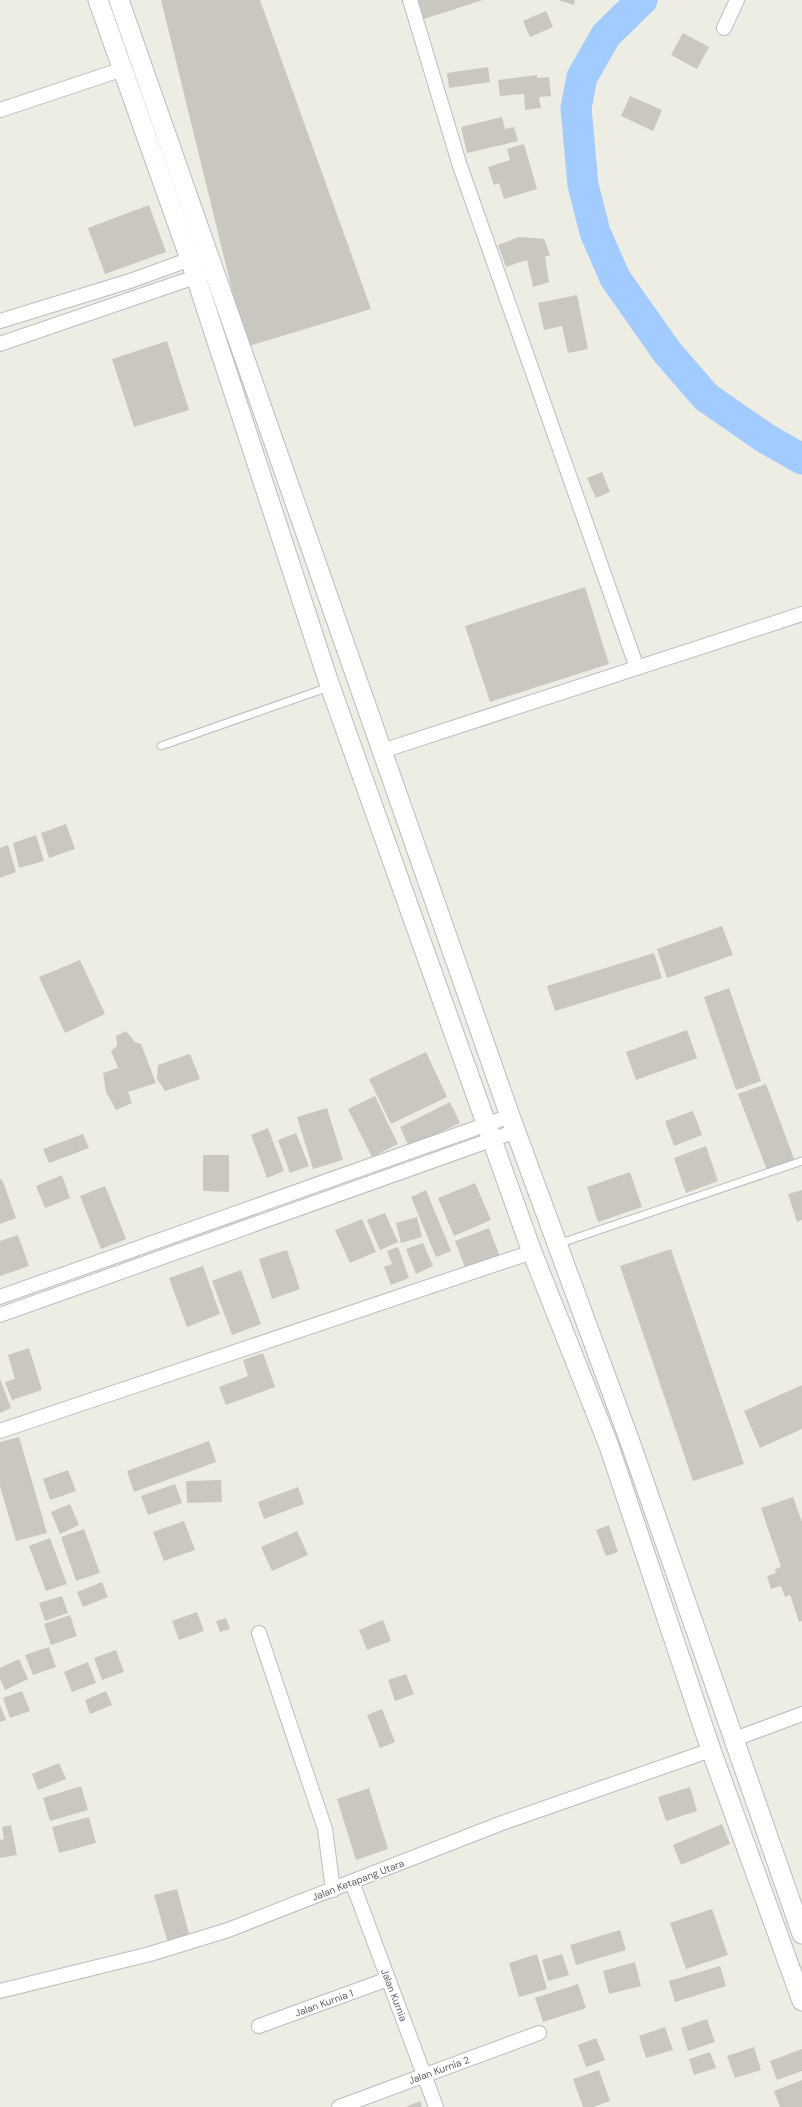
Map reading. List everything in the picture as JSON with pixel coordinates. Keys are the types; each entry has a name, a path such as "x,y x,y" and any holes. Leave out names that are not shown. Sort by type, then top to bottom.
{"street":[{"path":"98,0 190,259 330,686 532,1252 609,1446 711,1750 802,2002"},
{"path":"119,0 513,1124 629,1439 732,1740 802,1934"},
{"path":"410,0 459,163 637,668"},
{"path":"724,28 737,0"},
{"path":"0,110 123,69"},
{"path":"0,321 130,281 190,259 211,261"},
{"path":"0,344 196,277 211,261"},
{"path":"382,751 802,614"},
{"path":"0,1315 513,1124"},
{"path":"0,1297 489,1133"},
{"path":"0,1431 532,1252"},
{"path":"609,1446 629,1439"},
{"path":"259,1633 324,1828 333,1890"},
{"path":"732,1740 802,1714"},
{"name":"Jalan Ketapang Utara","path":"0,1991 150,1954 228,1930 502,1823 711,1750"},
{"name":"Jalan Kurnia","path":"352,1882 436,2107"},
{"name":"Jalan Kurnia 1","path":"260,2026 388,1979"},
{"name":"Jalan Kurnia 2","path":"339,2107 539,2033"}],"lane":[{"path":"161,746 330,686"},
{"path":"558,1244 802,1161"}],"building":[{"path":"161,0 260,0 371,309 246,347"},
{"path":"418,0 483,0 424,19"},
{"path":"558,0 575,0 574,5"},
{"path":"546,11 553,27 530,37 523,21"},
{"path":"683,33 709,47 697,69 671,55"},
{"path":"488,67 490,82 449,88 447,73"},
{"path":"537,75 537,78 549,77 551,96 539,97 541,108 525,110 524,94 500,96 498,80"},
{"path":"630,96 662,110 653,131 621,116"},
{"path":"502,117 505,129 514,127 518,141 467,153 461,127"},
{"path":"524,144 537,189 504,199 499,183 494,185 488,167 510,160 507,149"},
{"path":"149,205 166,252 105,274 88,228"},
{"path":"519,237 544,239 550,255 545,257 549,282 533,287 527,260 506,267 498,245"},
{"path":"577,295 588,349 568,353 562,326 544,330 538,303"},
{"path":"167,341 189,410 134,427 112,359"},
{"path":"602,472 610,492 596,498 587,478"},
{"path":"585,587 609,664 490,702 465,626"},
{"path":"66,824 75,849 49,858 41,833"},
{"path":"36,835 44,861 19,868 13,843"},
{"path":"8,845 16,872 0,878 0,848"},
{"path":"722,926 733,955 667,978 657,949"},
{"path":"654,953 662,978 555,1011 547,986"},
{"path":"80,960 105,1014 65,1033 39,977"},
{"path":"729,988 761,1081 736,1090 704,997"},
{"path":"687,1030 697,1058 636,1080 626,1052"},
{"path":"126,1031 135,1042 141,1044 156,1083 128,1092 132,1103 116,1110 106,1092 103,1073 118,1068 111,1051 117,1046 116,1036"},
{"path":"426,1052 447,1097 391,1124 369,1079"},
{"path":"190,1054 200,1079 165,1091 157,1079 158,1065"},
{"path":"766,1084 794,1159 767,1170 738,1094"},
{"path":"375,1096 398,1144 372,1157 348,1109"},
{"path":"450,1102 460,1123 409,1147 400,1127"},
{"path":"327,1108 343,1160 313,1169 297,1117"},
{"path":"693,1111 702,1135 674,1146 665,1121"},
{"path":"268,1128 284,1171 267,1178 251,1135"},
{"path":"296,1133 309,1166 290,1173 278,1140"},
{"path":"83,1134 89,1148 49,1163 43,1149"},
{"path":"706,1146 718,1181 686,1193 674,1158"},
{"path":"203,1155 229,1155 229,1192 203,1191"},
{"path":"630,1172 642,1207 598,1222 587,1187"},
{"path":"62,1175 70,1198 45,1208 36,1186"},
{"path":"2,1179 16,1218 0,1224 0,1180"},
{"path":"475,1183 491,1220 454,1236 438,1198"},
{"path":"105,1186 126,1239 101,1249 80,1196"},
{"path":"426,1190 451,1251 436,1257 411,1197"},
{"path":"802,1190 802,1220 797,1222 788,1194"},
{"path":"385,1213 398,1242 380,1250 367,1220"},
{"path":"417,1217 422,1237 401,1243 396,1223"},
{"path":"362,1219 376,1252 350,1263 335,1230"},
{"path":"489,1228 500,1257 466,1270 455,1241"},
{"path":"18,1235 29,1266 0,1276 0,1241"},
{"path":"423,1243 433,1266 416,1274 406,1249"},
{"path":"398,1247 409,1278 391,1285 384,1267 392,1264 387,1251"},
{"path":"671,1249 744,1464 693,1481 620,1266"},
{"path":"287,1250 300,1289 272,1299 259,1259"},
{"path":"203,1266 220,1314 187,1327 169,1278"},
{"path":"241,1270 261,1324 232,1335 212,1281"},
{"path":"29,1348 42,1390 12,1400 5,1382 15,1379 8,1355"},
{"path":"263,1353 275,1387 226,1405 219,1387 248,1376 243,1360"},
{"path":"0,1379 11,1408 0,1413"},
{"path":"802,1385 802,1429 760,1448 744,1411"},
{"path":"19,1437 47,1533 16,1541 0,1486 0,1442"},
{"path":"209,1441 216,1462 134,1492 127,1471"},
{"path":"68,1470 76,1491 50,1500 43,1479"},
{"path":"221,1480 222,1502 187,1503 186,1481"},
{"path":"175,1484 182,1503 148,1515 141,1496"},
{"path":"298,1487 304,1504 264,1519 258,1502"},
{"path":"793,1497 802,1522 802,1621 799,1622 790,1595 785,1597 781,1586 771,1589 767,1576 776,1573 775,1569 781,1567 761,1508"},
{"path":"70,1504 79,1525 60,1534 51,1512"},
{"path":"184,1521 195,1550 164,1561 153,1532"},
{"path":"609,1525 618,1552 606,1556 596,1530"},
{"path":"84,1529 100,1573 76,1581 61,1537"},
{"path":"297,1531 308,1555 272,1571 261,1547"},
{"path":"50,1538 67,1584 46,1591 29,1546"},
{"path":"102,1582 108,1597 83,1607 77,1592"},
{"path":"62,1596 68,1613 45,1621 39,1603"},
{"path":"197,1612 204,1631 179,1640 172,1621"},
{"path":"70,1615 77,1636 51,1645 44,1624"},
{"path":"226,1618 230,1629 220,1632 216,1621"},
{"path":"383,1620 391,1641 367,1650 359,1630"},
{"path":"49,1647 56,1667 33,1675 25,1655"},
{"path":"116,1650 124,1672 102,1680 94,1658"},
{"path":"19,1659 28,1679 5,1690 0,1679 0,1668"},
{"path":"88,1662 96,1683 72,1692 64,1672"},
{"path":"406,1674 414,1694 395,1701 388,1680"},
{"path":"22,1691 30,1711 10,1718 3,1698"},
{"path":"106,1691 112,1705 90,1714 85,1700"},
{"path":"0,1705 6,1720 0,1722"},
{"path":"382,1709 395,1742 380,1748 367,1715"},
{"path":"59,1763 66,1779 38,1790 32,1774"},
{"path":"81,1786 88,1810 50,1821 43,1798"},
{"path":"690,1787 697,1811 666,1821 658,1797"},
{"path":"369,1788 388,1849 356,1860 337,1799"},
{"path":"89,1817 96,1843 59,1853 52,1827"},
{"path":"722,1824 730,1844 681,1865 673,1845"},
{"path":"11,1825 17,1855 0,1858 0,1840 4,1839 2,1827"},
{"path":"177,1889 191,1941 169,1947 154,1895"},
{"path":"712,1909 728,1955 686,1969 670,1923"},
{"path":"620,1930 626,1950 576,1965 570,1945"},
{"path":"537,1954 547,1989 519,1997 509,1963"},
{"path":"562,1954 569,1975 548,1981 542,1960"},
{"path":"635,1962 641,1986 609,1994 603,1971"},
{"path":"720,1966 726,1986 675,2002 669,1981"},
{"path":"578,1984 586,2008 543,2022 535,1998"},
{"path":"707,2019 715,2042 688,2051 681,2028"},
{"path":"665,2027 673,2050 646,2058 639,2036"},
{"path":"596,2038 605,2060 586,2067 578,2045"},
{"path":"754,2047 761,2070 735,2078 727,2056"},
{"path":"802,2049 802,2071 777,2080 770,2061"},
{"path":"710,2052 716,2068 694,2075 689,2059"},
{"path":"599,2070 610,2101 593,2107 583,2107 573,2079"},
{"path":"802,2080 802,2107 780,2107 774,2091"},
{"path":"420,2101 422,2107 406,2107"}],"waterway":[{"path":"642,0 606,35 582,77 576,108 583,185 595,232 615,278 667,352 706,397 765,438 802,459"}]}
